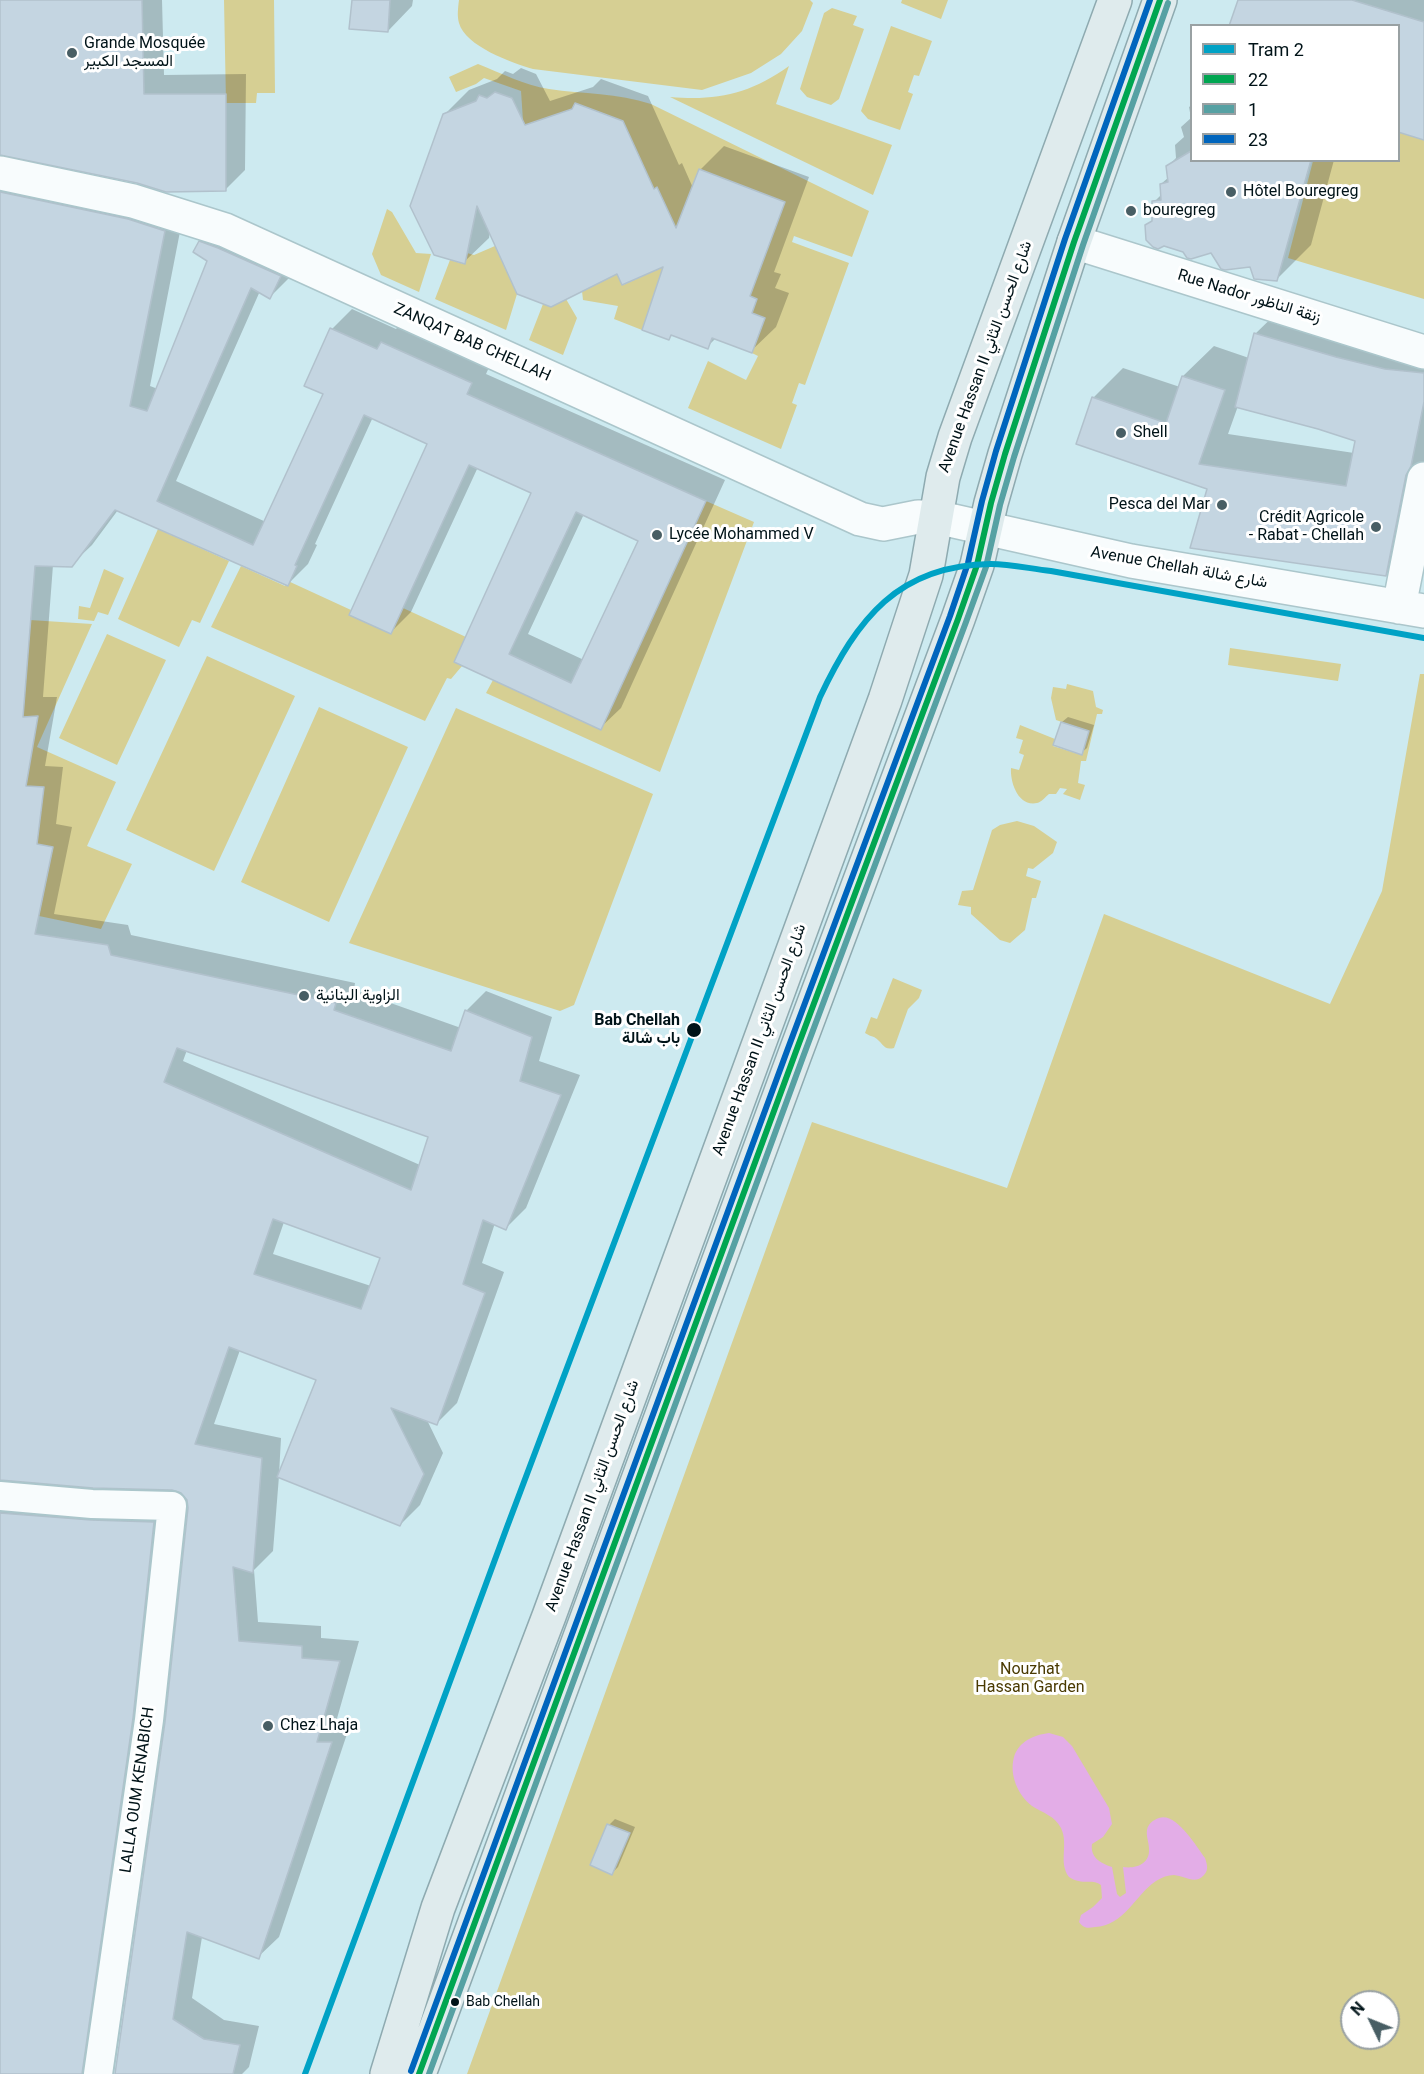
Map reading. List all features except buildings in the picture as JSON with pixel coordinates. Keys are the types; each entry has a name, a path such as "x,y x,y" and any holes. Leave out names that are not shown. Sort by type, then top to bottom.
{"main road":[{"name":"Avenue Hassan II شارع الحسن الثاني","path":"387,2074 438,1908 553,1605 885,700 926,575 943,477 955,437 1115,0"},
{"path":"419,2074 958,619 977,565 1005,454 1074,242 1160,0"},
{"path":"364,2074 409,1953 438,1908"}],"street":[{"name":"ZANQAT BAB CHELLAH","path":"0,173 133,201 225,230 860,519 883,524 918,517 936,517"},
{"name":"Rue Nador زنقة الناظور","path":"1074,242 1424,352"},
{"path":"1412,609 1424,479"},
{"name":"Avenue Chellah شارع شالة","path":"936,517 1131,561 1412,609"},
{"name":"LALLA OUM KENABICH","path":"0,1496 92,1504 172,1506 149,1719 98,2074"}],"green space":[{"path":"224,0 274,0 275,93 257,93 256,103 226,103"},
{"path":"459,0 810,0 813,3 802,31 781,54 751,73 702,90 533,69 513,63 480,46 463,31 458,18"},
{"path":"902,0 948,0 941,19 901,3"},
{"path":"832,8 857,16 853,25 864,29 839,99 831,105 807,97 800,89 824,13"},
{"path":"891,26 932,41 919,76 914,75 908,92 913,94 900,130 868,119 861,111"},
{"path":"478,64 540,87 613,96 651,104 869,211 852,257 794,236 792,242 849,263 805,385 799,383 792,403 797,405 781,449 688,408 708,361 746,380 758,356 752,353 765,318 752,313 757,299 750,296 785,202 699,170 689,196 712,204 673,232 657,187 646,193 631,160 638,155 623,121 575,103 572,109 534,141 523,121 521,91 484,78 456,92 449,77"},
{"path":"789,66 776,104 892,145 873,195 670,97 703,98 732,94 761,83"},
{"path":"1400,132 1424,140 1424,299 1288,258 1313,162 1400,162"},
{"path":"387,209 392,212 416,253 431,254 419,292 381,275 372,254"},
{"path":"495,246 517,294 506,330 435,299 450,260 464,264 467,253 474,255"},
{"path":"663,267 642,330 614,319 618,306 583,300 582,291 617,274 623,285"},
{"path":"566,299 577,318 563,355 529,340 543,304"},
{"path":"706,501 754,522 660,772 486,693 493,680 601,729"},
{"path":"158,529 229,561 200,623 192,620 179,647 118,619"},
{"path":"241,566 285,586 288,581 351,610 349,615 391,634 403,608 466,637 454,662 462,666 451,679 447,678 425,721 211,627"},
{"path":"104,569 124,578 108,615 98,612 94,621 78,619 79,606 90,608"},
{"path":"30,620 92,624 37,747 116,782 87,846 132,864 101,929 39,916 53,848 37,844 44,787 20,786 37,716 23,717"},
{"path":"107,634 166,660 117,765 59,738"},
{"path":"1230,648 1341,664 1338,681 1228,665"},
{"path":"207,656 295,696 214,871 126,830"},
{"name":"Nouzhat Hassan Garden","path":"1420,674 1424,674 1424,2074 467,2074 812,1122 1007,1188 1104,914 1330,1004 1382,891"},
{"path":"1067,684 1093,691 1096,707 1103,710 1102,714 1097,714 1086,761 1081,761 1078,783 1085,785 1080,800 1063,794 1067,789 1060,788 1056,794 1049,794 1042,801 1030,803 1020,797 1011,774 1011,768 1019,770 1024,755 1019,753 1023,740 1016,738 1020,725 1055,739 1053,746 1082,755 1089,731 1056,720 1051,698 1053,687 1066,689"},
{"path":"319,707 408,747 329,922 241,882"},
{"path":"456,708 653,794 574,1005 560,1011 349,943"},
{"path":"1017,821 1034,826 1057,842 1053,853 1033,869 1028,868 1026,876 1041,881 1036,898 1032,898 1025,930 1010,943 1000,940 971,914 971,907 958,905 962,891 973,890 992,830 1000,825"},
{"path":"893,978 922,990 919,998 908,1009 894,1048 890,1049 865,1033 871,1017 877,1019"}],"shaded area":[{"path":"1049,1733 1063,1737 1072,1746 1109,1808 1112,1824 1103,1837 1092,1844 1092,1849 1097,1859 1112,1867 1117,1894 1120,1897 1126,1893 1123,1867 1133,1867 1145,1862 1149,1854 1148,1828 1151,1822 1159,1818 1172,1820 1191,1838 1205,1858 1206,1873 1201,1878 1193,1880 1174,1875 1163,1877 1149,1887 1122,1916 1105,1925 1084,1927 1079,1922 1081,1915 1102,1898 1101,1885 1069,1877 1064,1865 1064,1841 1061,1828 1052,1818 1027,1801 1014,1778 1014,1757 1019,1747 1033,1737"}],"tram line":[{"name":"2","path":"305,2074 507,1527 820,697 849,643 866,621 884,602 906,586 930,574 958,567 998,564 1051,571 1424,638"}],"transit line":[{"name":"23","path":"411,2071 950,616 968,563 996,451 1065,239 1150,0"},
{"name":"22","path":"419,2074 958,619 977,565 1005,454 1074,242 1160,0"},
{"name":"1","path":"429,2074 986,567 1014,457 1083,245 1168,3"}],"place":[{"name":"Grande Mosquée المسجد الكبير","path":"72,53"},
{"name":"Hôtel Bouregreg","path":"1231,192"},
{"name":"bouregreg","path":"1131,211"},
{"name":"Shell","path":"1121,433"},
{"name":"Pesca del Mar","path":"1222,505"},
{"name":"Crédit Agricole - Rabat - Chellah","path":"1376,527"},
{"name":"Lycée Mohammed V","path":"657,535"},
{"name":"الزاوية البنانية","path":"304,996"},
{"name":"Bab Chellah باب شالة","path":"694,1030"},
{"name":"Chez Lhaja","path":"268,1726"},
{"name":"Bab Chellah","path":"455,2002"}]}
